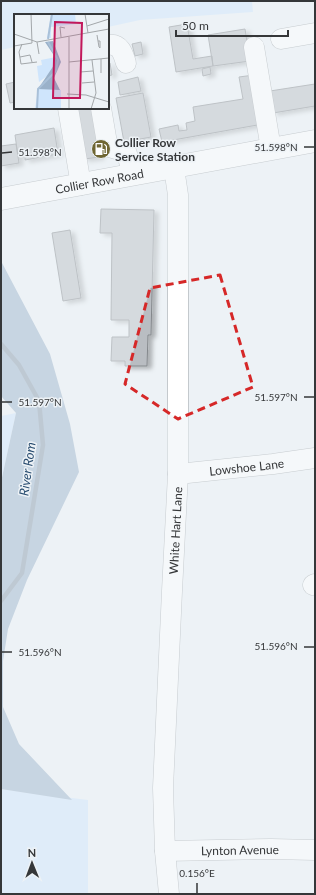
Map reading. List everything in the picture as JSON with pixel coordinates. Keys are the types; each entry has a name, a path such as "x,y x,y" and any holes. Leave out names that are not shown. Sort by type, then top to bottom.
{"main road":[{"name":"Collier Row Road","path":"1,199 315,141"}],"street":[{"path":"281,39 315,34"},
{"path":"109,45 113,44 119,47 123,53 126,63"},
{"path":"254,47 271,149"},
{"path":"68,109 81,185"},
{"path":"101,109 107,143 109,147 128,154 133,175"},
{"name":"White Hart Lane","path":"169,894 165,851 163,788 178,474 178,195 174,168"},
{"name":"Lowshoe Lane","path":"178,474 315,458"},
{"name":"Lynton Avenue","path":"165,851 271,849 315,850"}],"highlighted area":[{"path":"220,275 253,387 178,419 125,384 150,288"}],"shaded area":[{"path":"1,1 252,1 253,12 140,20 109,27 109,14 14,14 14,47 1,50"},
{"path":"1,261 50,354 70,424 79,472 27,580 8,629 3,661 3,707 19,744 72,800 1,789 1,482 16,413 1,396"},
{"path":"16,413 1,482 1,416"},
{"path":"1,789 88,800 88,894 1,894"}],"building":[{"path":"187,24 193,59 212,56 213,66 176,72 169,27"},
{"path":"245,29 250,61 213,66 208,35"},
{"path":"141,42 143,54 135,56 132,44"},
{"path":"109,63 110,63 112,75 109,76"},
{"path":"210,67 211,74 203,76 202,69"},
{"path":"254,75 263,124 162,142 159,129 178,125 179,131 187,130 186,123 195,121 193,107 243,99 239,77"},
{"path":"138,77 141,91 120,95 118,82"},
{"path":"14,82 14,102 10,103 6,84"},
{"path":"315,84 315,106 273,113 270,91"},
{"path":"143,93 151,137 124,142 116,98"},
{"path":"75,109 92,109 100,157 84,159"},
{"path":"54,128 58,154 25,160 25,155 18,156 15,135"},
{"path":"16,144 19,163 1,166 1,146"},
{"path":"101,209 154,210 151,335 148,335 147,366 125,366 125,361 111,361 112,337 129,337 129,320 111,320 112,233 100,233"},
{"path":"70,230 81,298 63,301 52,233"}],"waterway":[{"name":"River Rom","path":"1,344 19,365 39,401 43,445 22,573 1,601"}],"place":[{"name":"Collier Row Service Station","path":"101,149"}]}
